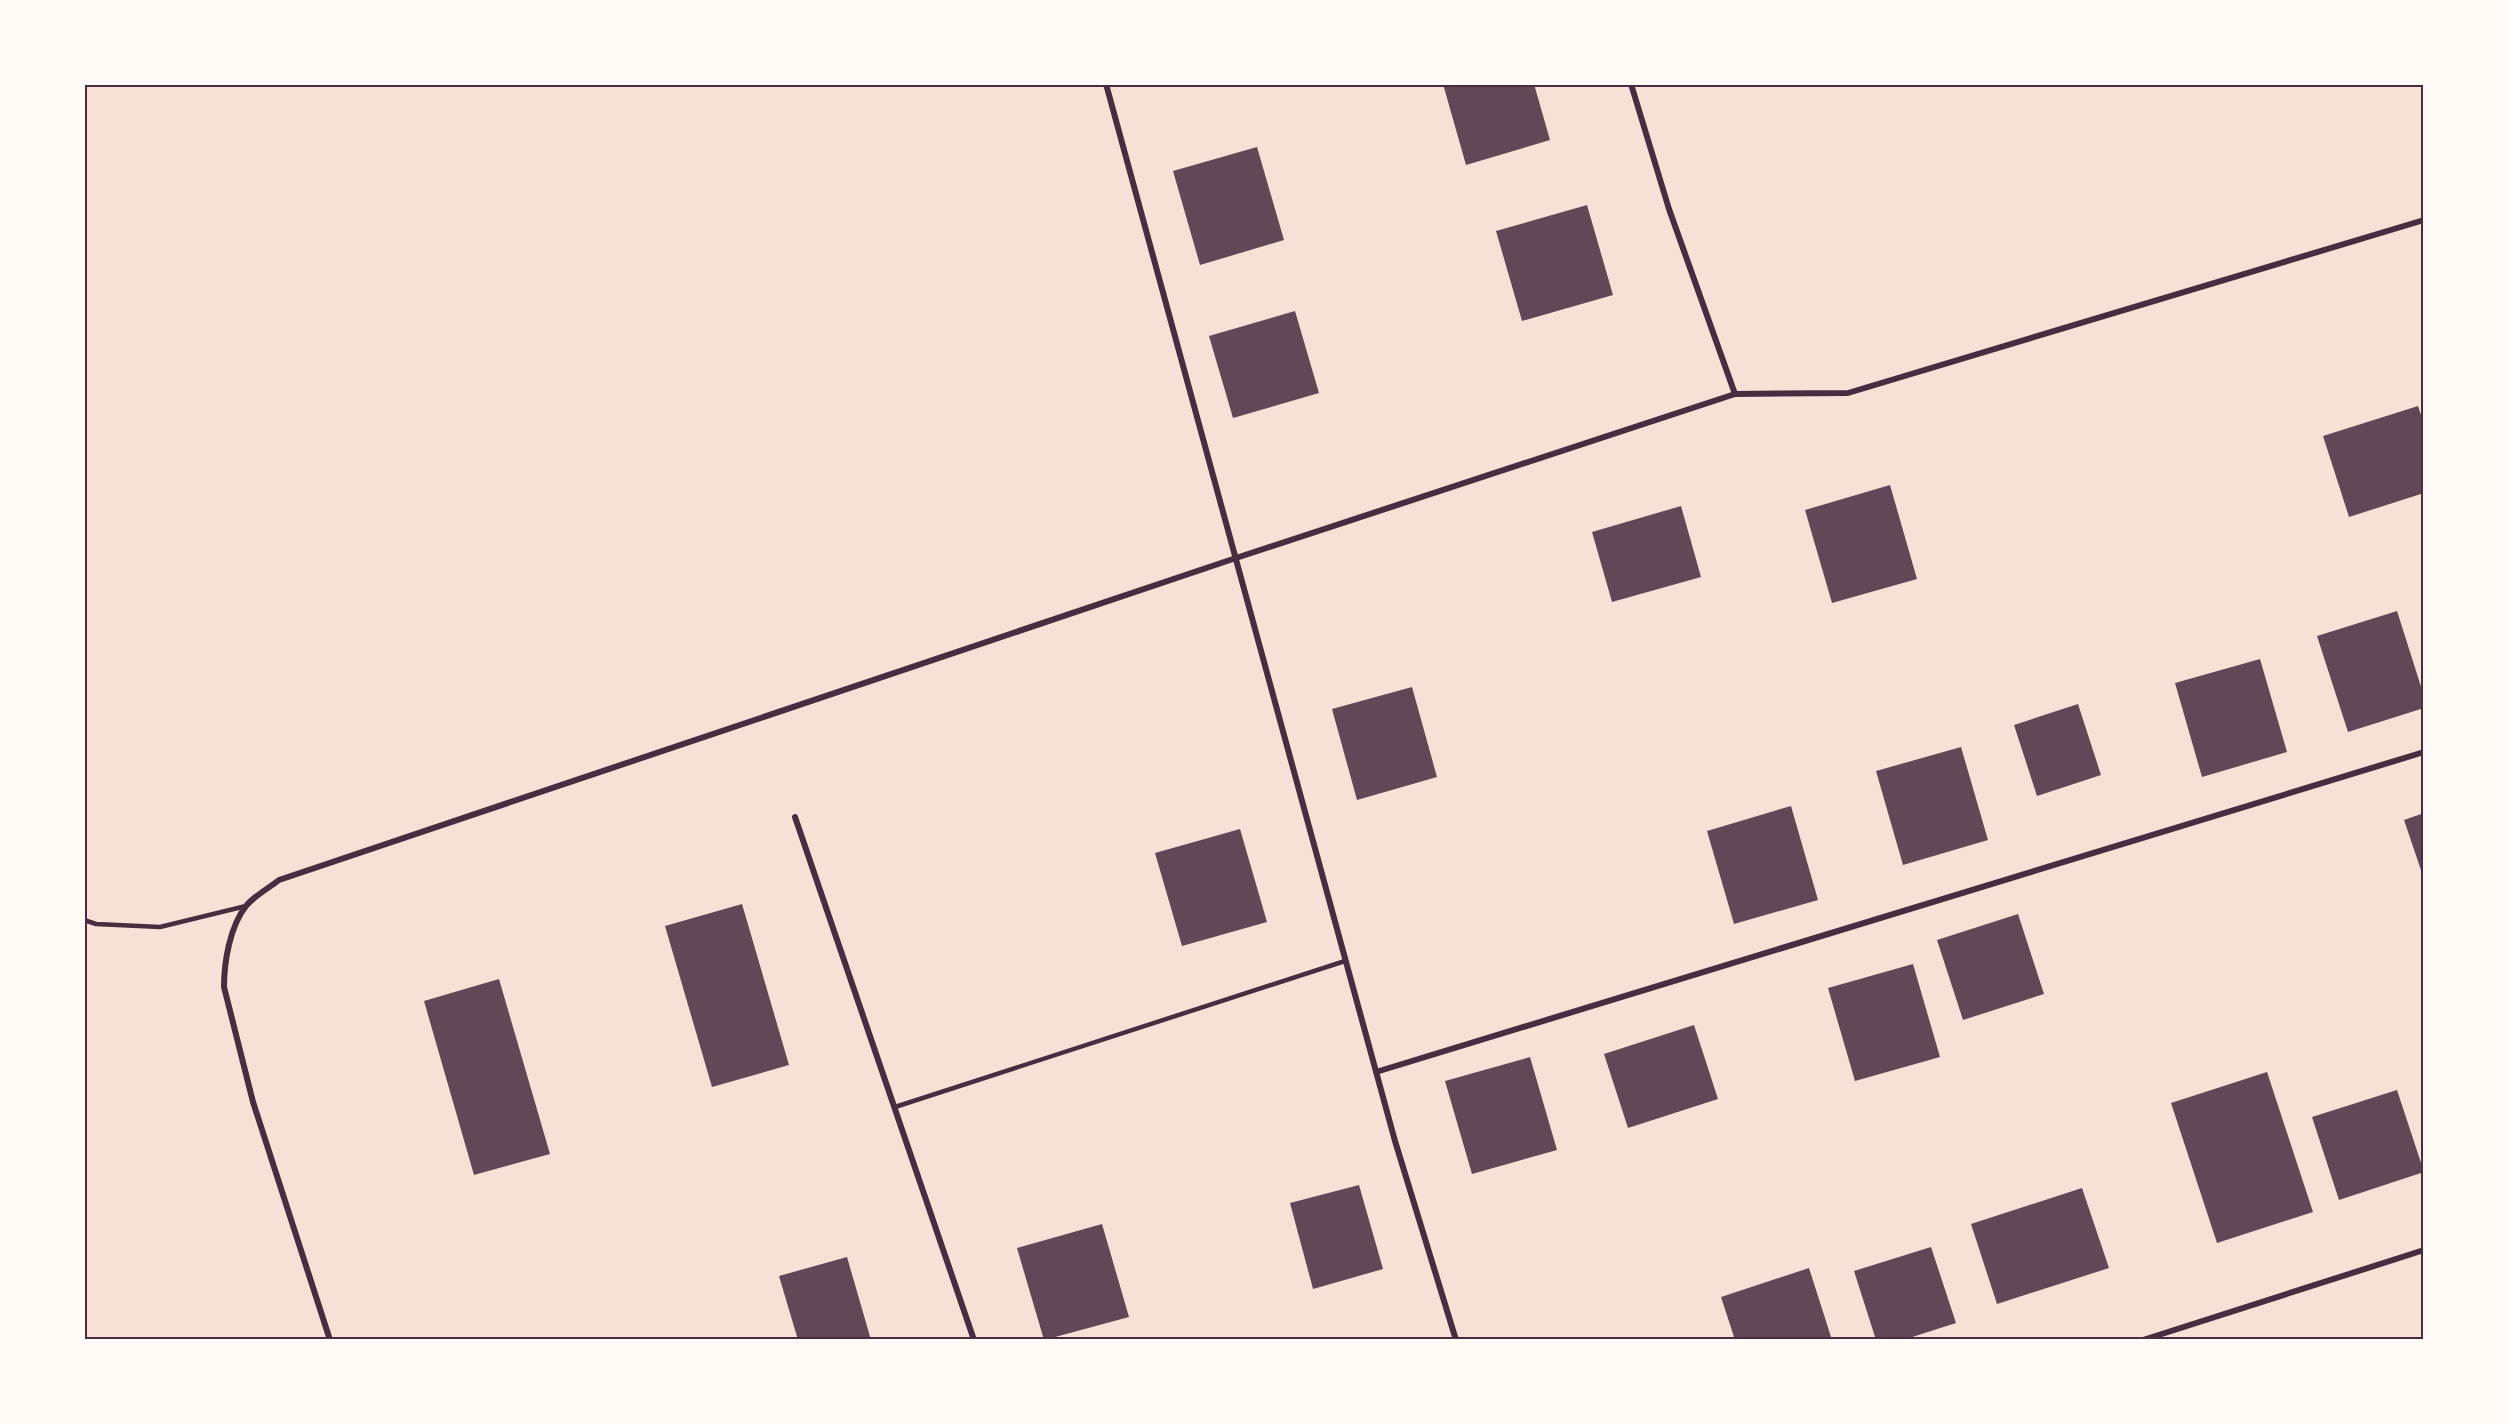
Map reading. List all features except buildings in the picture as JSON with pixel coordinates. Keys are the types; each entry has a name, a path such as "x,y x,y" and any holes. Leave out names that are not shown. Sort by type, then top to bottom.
{"street":[{"path":"1106,84 1395,1141 1456,1340"},
{"path":"1631,84 1669,209 1735,394"},
{"path":"330,1340 253,1102 224,987 224,969 229,941 246,906 279,880 1236,558 1735,394 1848,393 2424,220"},
{"path":"1376,1072 2424,752"},
{"path":"795,817 974,1340"},
{"path":"2143,1340 2424,1250"}],"lane":[{"path":"84,920 96,924 160,927 246,906"},
{"path":"895,1107 1345,961"}]}
